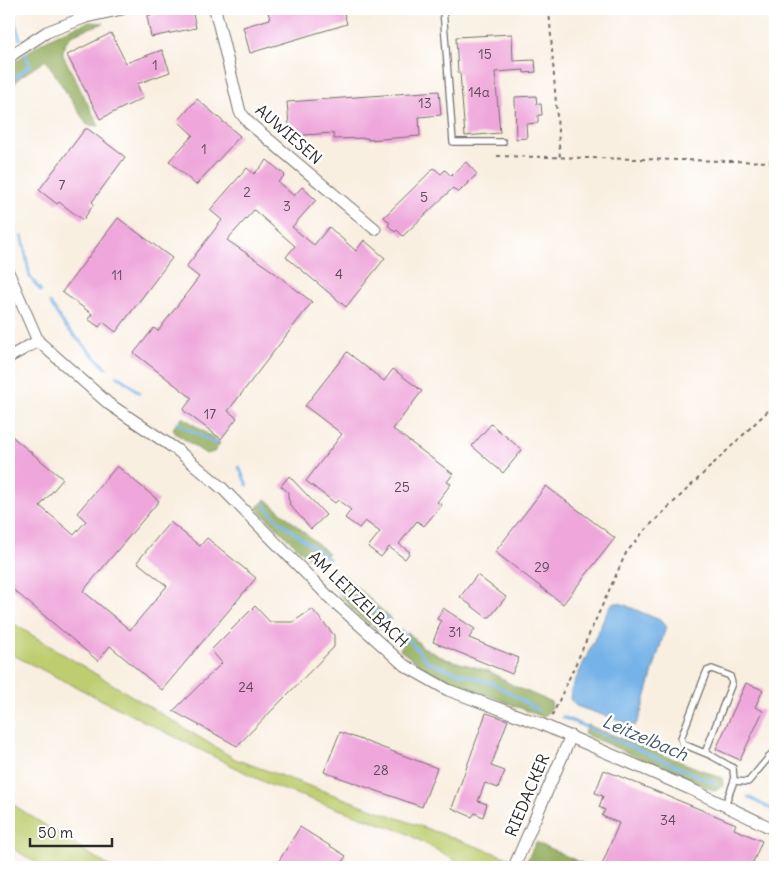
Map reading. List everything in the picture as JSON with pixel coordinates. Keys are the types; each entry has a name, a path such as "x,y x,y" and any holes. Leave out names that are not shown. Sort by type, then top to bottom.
{"street":[{"path":"9,58 12,54 47,32 86,17 122,9"},
{"name":"AUWIESEN","path":"215,9 240,112 249,123 374,228"},
{"name":"AM LEITZELBACH","path":"9,274 38,341 109,404 177,450 223,489 330,598 404,665 448,690 548,726 725,805 775,830"},
{"path":"9,357 38,341"},
{"name":"RIEDACKER","path":"514,867 570,736"}],"lane":[{"path":"443,9 453,142 503,142"},
{"path":"705,753 732,683 730,676 712,669 706,673 681,738 683,744 733,768 734,781 725,805"},
{"path":"734,781 748,782 775,750"}],"path":[{"path":"549,9 560,158"},
{"path":"498,156 775,162"},
{"path":"548,726 626,553 644,531 775,404"}],"green space":[{"path":"89,22 104,23 76,33 66,41 63,55 99,126 87,125 46,60 20,77 9,90 9,68 18,60 46,40"},
{"path":"183,417 220,443 214,452 206,454 175,433 173,428"},
{"path":"266,499 328,553 315,564 256,508"},
{"path":"342,573 391,619 386,626 377,629 357,615 331,583"},
{"path":"9,621 235,759 511,859 508,867 467,867 404,832 270,785 9,653"},
{"path":"408,632 423,647 446,659 489,671 514,686 551,702 552,708 543,717 429,672 400,650"},
{"path":"587,725 722,778 723,786 715,791 584,734"},
{"path":"9,802 110,867 43,867 9,846"},
{"path":"536,842 590,867 524,867"}],"water":[{"path":"613,603 620,603 662,621 666,626 640,716 635,726 576,706 570,699 571,690"}],"building":[{"path":"179,9 192,9 196,28 151,37 147,16"},
{"path":"267,9 343,9 347,24 250,53 243,27 270,19"},
{"path":"111,33 126,63 162,50 170,72 137,84 143,98 100,119 67,55"},
{"path":"512,34 513,61 535,60 536,72 524,73 524,70 495,72 500,133 465,136 456,37"},
{"path":"439,91 441,115 419,117 420,136 368,140 368,138 334,139 333,133 290,136 287,102"},
{"path":"536,96 537,104 541,104 542,115 538,115 538,123 526,124 527,138 516,139 515,97"},
{"path":"197,99 240,136 196,185 169,161 193,135 178,121"},
{"path":"85,129 88,129 125,157 92,202 94,204 83,220 39,190"},
{"path":"267,160 285,175 278,182 294,196 302,187 316,200 292,227 314,245 329,227 356,251 364,240 385,258 346,307 286,257 295,246 254,210 227,240 271,270 312,302 228,411 237,418 221,439 183,410 192,398 134,353 154,328 158,331 199,277 186,267 222,220 210,210 247,168 254,174"},
{"path":"466,162 477,174 458,193 453,188 403,236 397,230 395,232 388,225 390,223 384,217 434,168 441,174 445,170 451,176"},
{"path":"118,218 172,258 116,332 103,322 99,327 88,319 92,314 62,292"},
{"path":"347,352 384,381 393,369 422,391 393,429 453,474 447,482 451,484 437,502 442,505 424,526 417,521 399,544 410,552 405,559 389,547 381,557 368,547 380,532 365,521 359,528 345,518 351,510 338,500 335,503 306,481 342,434 305,406"},
{"path":"491,424 522,450 503,473 472,446"},
{"path":"9,434 63,479 40,506 74,535 86,521 77,513 117,466 159,501 83,591 130,630 167,586 137,562 170,522 200,546 207,538 256,578 162,690 110,646 98,661 9,586"},
{"path":"289,476 326,515 311,529 289,504 288,492 281,486"},
{"path":"546,486 615,538 563,604 495,552"},
{"path":"477,575 506,597 490,617 486,617 460,597"},
{"path":"255,606 270,622 293,622 312,609 334,635 334,647 237,746 173,711 222,663 211,650"},
{"path":"443,608 475,629 469,638 519,658 512,674 433,642 441,621 437,619"},
{"path":"746,683 763,690 755,707 763,711 740,760 716,749"},
{"path":"486,713 508,720 491,766 505,771 498,788 485,783 478,801 487,804 483,817 475,813 472,817 452,808"},
{"path":"340,732 437,768 422,807 324,772"},
{"path":"604,770 736,824 734,829 762,841 751,867 601,867 619,823 602,816 605,810 599,807 603,796 595,793"},
{"path":"300,827 346,856 339,867 275,867"}],"waterway":[{"name":"Leitzelbach","path":"11,9 20,39"},
{"name":"Leitzelbach","path":"9,83 30,65 26,55"},
{"name":"Leitzelbach","path":"22,236 30,277 41,291"},
{"name":"Leitzelbach","path":"50,303 65,326 106,368"},
{"name":"Leitzelbach","path":"117,376 139,393"},
{"name":"Leitzelbach","path":"177,423 216,444"},
{"name":"Leitzelbach","path":"239,467 247,485"},
{"name":"Leitzelbach","path":"263,504 279,521 329,559"},
{"name":"Leitzelbach","path":"348,584 371,608 390,621"},
{"name":"Leitzelbach","path":"401,631 429,663 494,684 538,710"},
{"name":"Leitzelbach","path":"563,717 715,783"},
{"name":"Leitzelbach","path":"748,797 775,811"}]}
